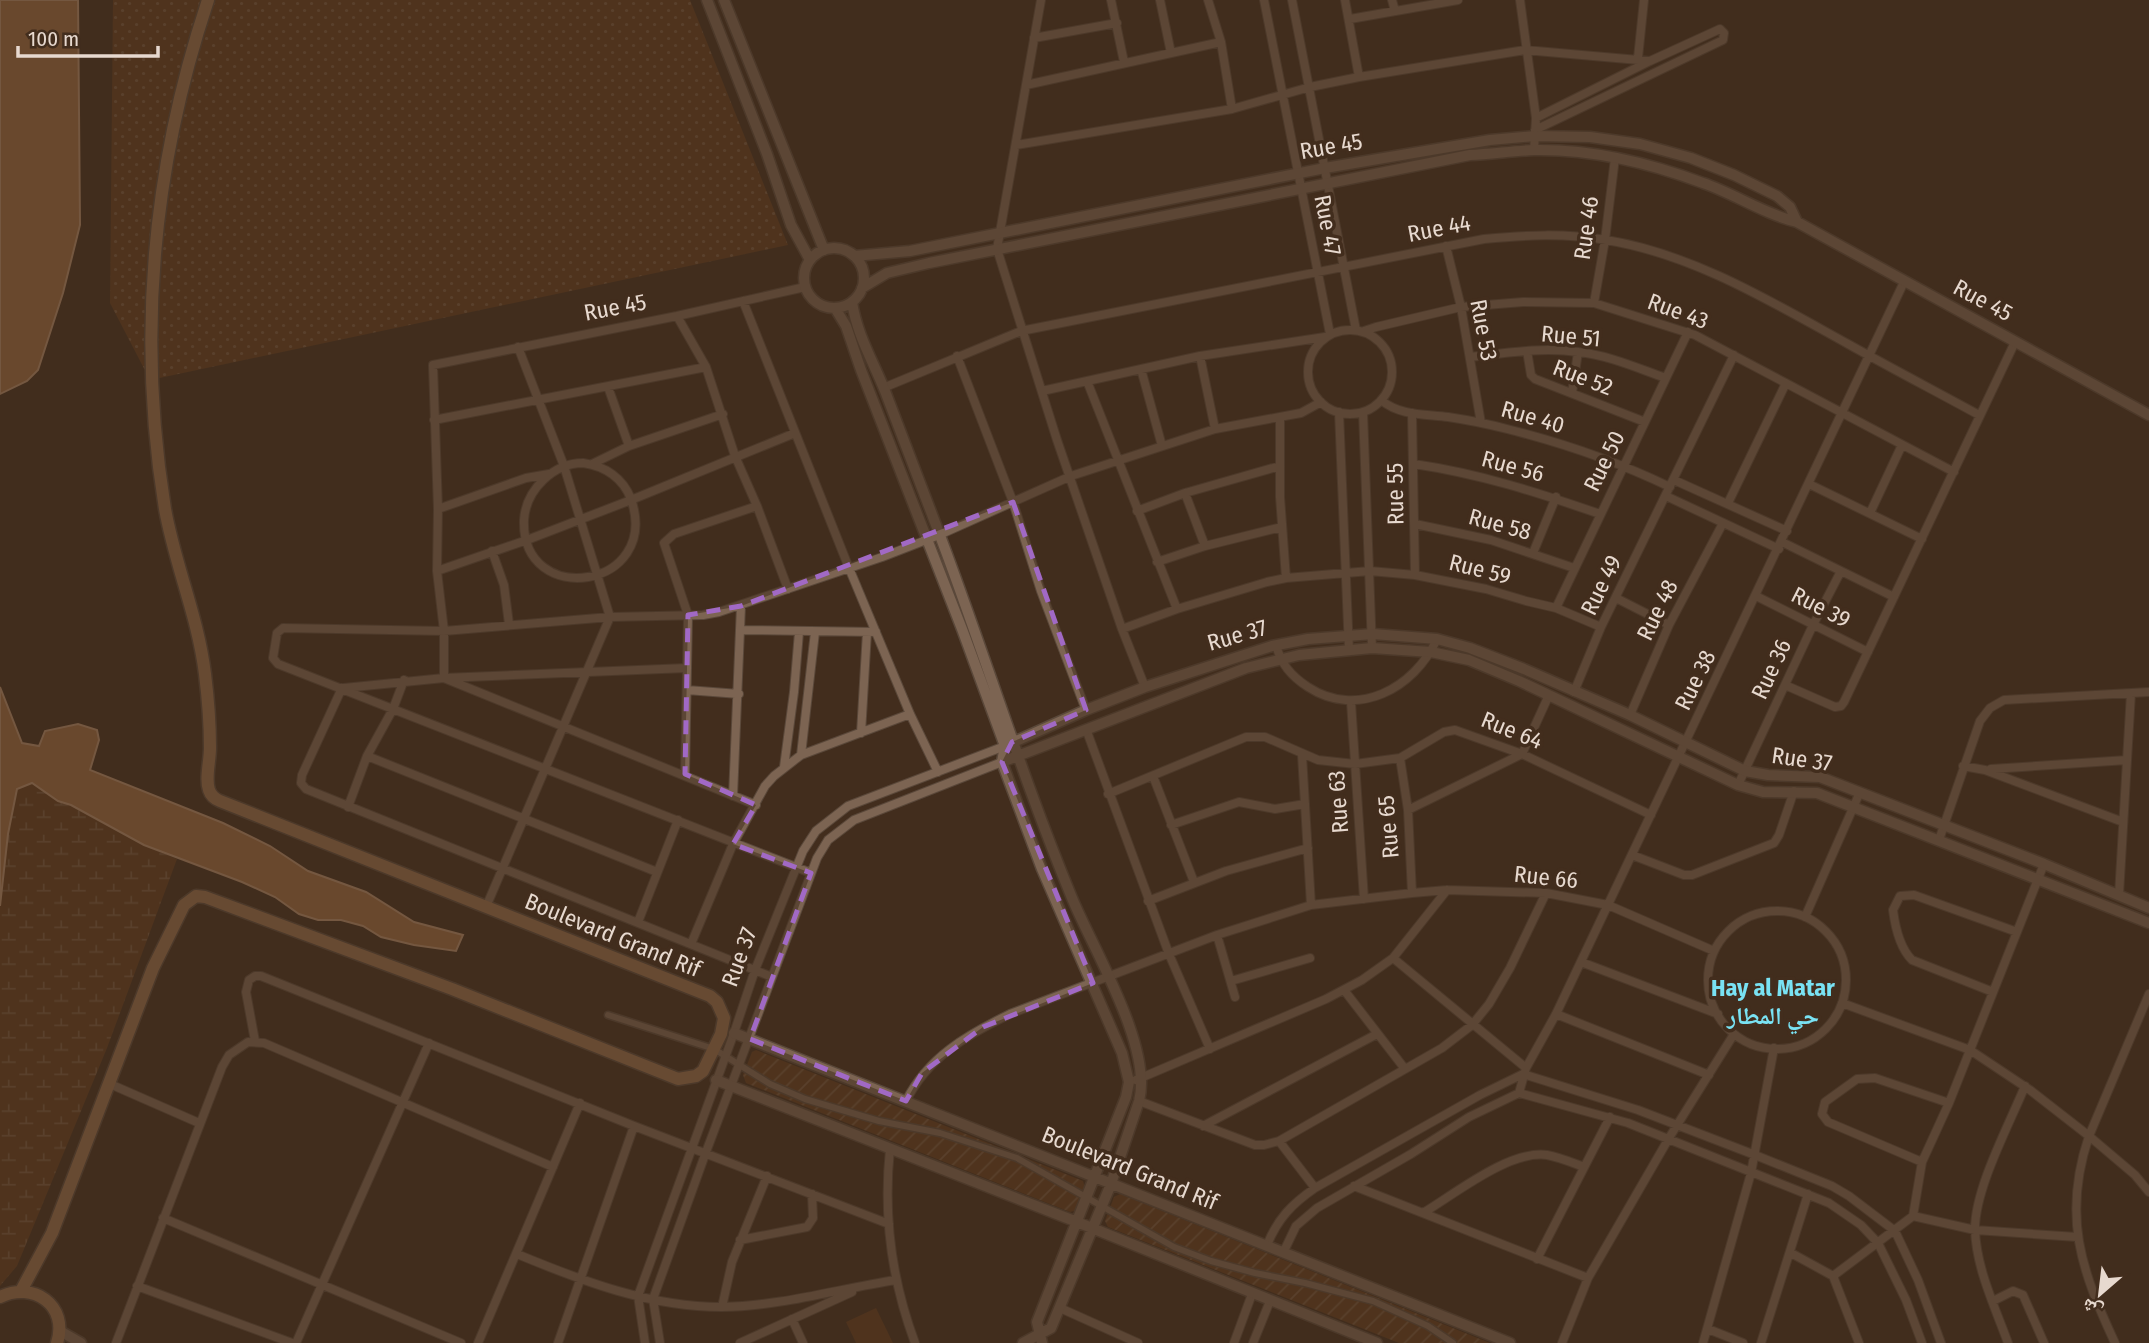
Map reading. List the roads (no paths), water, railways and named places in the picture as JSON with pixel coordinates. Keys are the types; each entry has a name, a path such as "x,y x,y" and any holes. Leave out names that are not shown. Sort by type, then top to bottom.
{"main road":[{"name":"Boulevard Grand Rif","path":"21,1291 47,1245 153,968 184,905 191,898 201,896 226,904 452,989 678,1079 696,1076 720,1052 724,1018 721,1009 710,996 215,799 209,789 209,717 202,651 166,510 152,394 150,345 154,257 167,153 183,82 208,0"},
{"path":"0,1297 21,1291 36,1294 50,1304 55,1312 59,1337"}],"street":[{"path":"707,0 767,154 791,225 810,260"},
{"path":"724,0 824,250"},
{"path":"1041,0 997,248 1021,331 1122,629 1145,687"},
{"path":"1111,0 1124,62"},
{"path":"1160,0 1171,53"},
{"path":"1208,0 1221,42 1232,109"},
{"name":"Rue 47","path":"1264,0 1318,272 1328,336"},
{"name":"Rue 47","path":"1292,0 1356,330"},
{"path":"1345,0 1359,77"},
{"path":"1392,0 1395,11"},
{"path":"1350,19 1437,1 1458,0"},
{"path":"1520,0 1536,118 1534,150"},
{"path":"1638,58 1644,0"},
{"path":"1034,38 1117,23"},
{"path":"1535,133 1723,40 1724,33 1720,29 1536,118"},
{"path":"1026,85 1221,42"},
{"path":"1016,145 1232,109 1359,77 1525,50 1655,59 1665,69"},
{"name":"Rue 45","path":"854,257 892,254 1298,173 1535,133 1640,144 1691,158 1734,175 1777,197 1790,207 1797,222"},
{"name":"Rue 45","path":"862,288 887,273 997,248 1328,185 1469,155 1534,150 1615,158 1682,175 1725,191 1777,217 1797,222 2149,415"},
{"name":"Rue 46","path":"1594,303 1615,158"},
{"name":"Rue 44","path":"883,388 1021,331 1484,239 1554,234 1645,248 1713,273 1979,415"},
{"name":"Rue 53","path":"1446,246 1461,307 1481,423"},
{"path":"835,248 845,251 854,257 864,274 862,288 852,302 835,308 822,306 811,298 805,287 804,273 810,260 824,250 835,248"},
{"name":"Rue 38","path":"1518,1093 1525,1071 1556,1014 1781,546 1904,282"},
{"name":"Rue 45","path":"434,420 433,365 677,316 805,287"},
{"path":"743,301 872,632 938,772"},
{"path":"852,302 861,340 883,388 939,535 1008,744 1002,762 1042,869 1122,1053 1129,1082 1096,1177 1037,1322 1041,1339"},
{"name":"Rue 43","path":"1366,333 1364,331 1376,327 1461,307 1545,302 1594,303 1688,332 1954,472"},
{"path":"835,308 846,326 1008,744 1017,755 1072,899 1109,977 1136,1047 1142,1078 1139,1101 1111,1184 1060,1308 1051,1328 1041,1339 1024,1343"},
{"path":"677,316 706,367 723,414 734,456 757,506 788,589"},
{"path":"1042,391 1200,356 1328,336 1342,330 1356,330 1378,340 1387,350 1391,363 1389,389 1381,400 1363,412 1339,412 1321,402 1312,390 1308,376 1312,355 1328,336"},
{"name":"Rue 50","path":"1556,608 1688,332"},
{"path":"1785,685 1839,707 1844,702 2015,342"},
{"path":"486,907 610,617 564,466 518,347"},
{"name":"Rue 51","path":"1470,357 1527,351 1578,352 1611,359 1666,378"},
{"name":"Rue 52","path":"1527,351 1532,377 1645,422"},
{"path":"1572,393 1578,352"},
{"path":"1734,355 1666,496 1723,523 1841,571 1894,597"},
{"path":"957,356 1013,502 1041,591 1086,710"},
{"path":"1200,356 1215,429"},
{"path":"444,678 444,631 437,570 438,509 434,420 706,367"},
{"path":"1141,369 1162,446"},
{"path":"1087,380 1177,609"},
{"path":"1728,503 1786,383"},
{"path":"608,387 629,446"},
{"name":"Rue 40","path":"1381,400 1394,409 1481,423 1624,465 1728,503 1787,531"},
{"path":"811,873 276,663 274,658 279,630 444,631 610,617 719,612 939,535 1071,476 1118,459 1215,429 1304,412 1321,402"},
{"path":"1339,412 1349,650"},
{"path":"1363,412 1372,648"},
{"name":"Rue 55","path":"1412,413 1415,575"},
{"path":"592,464 629,446 723,414"},
{"path":"1280,417 1279,466 1286,578"},
{"path":"437,570 527,540 795,433"},
{"path":"1870,513 1902,444"},
{"path":"564,464 592,464 616,477 628,490 636,523 631,546 617,565 597,577 575,578 552,572 534,558 528,548 524,521 528,502 537,486 549,474 564,464"},
{"name":"Rue 56","path":"1414,464 1497,480 1600,514"},
{"path":"1137,510 1279,466"},
{"path":"438,509 526,478 549,474"},
{"path":"1809,484 1923,539"},
{"path":"1185,493 1205,546"},
{"name":"Rue 49","path":"1574,692 1601,627 1666,496"},
{"path":"1533,553 1556,498"},
{"path":"685,774 688,615 667,555 665,541 671,535 714,518 757,506"},
{"name":"Rue 48","path":"1630,715 1669,625 1723,523"},
{"name":"Rue 58","path":"1415,524 1472,536 1574,568"},
{"path":"1157,562 1205,546 1282,527"},
{"path":"492,551 504,585 509,624"},
{"name":"Rue 59","path":"1122,629 1177,609 1286,578 1370,571 1415,575 1486,589 1556,608 1601,627"},
{"name":"Rue 36","path":"1738,786 1841,571"},
{"name":"Rue 39","path":"1756,596 1868,652"},
{"path":"1616,598 1669,625"},
{"path":"733,796 741,606"},
{"path":"741,630 872,632"},
{"path":"784,767 799,632"},
{"path":"801,755 815,632"},
{"path":"861,733 872,632"},
{"name":"Rue 37","path":"638,1296 716,1080 720,1052 734,1033 795,867 816,831 848,806 1145,687 1276,645 1308,639 1373,634 1437,639 1495,657 1630,715 1745,771 1768,775 1820,777 2149,908"},
{"path":"1276,645 1280,659 1292,674 1310,688 1330,698 1351,702 1378,696 1409,676 1431,652 1437,639"},
{"name":"Rue 37","path":"653,1299 811,873 828,840 854,820 1204,682 1280,659 1372,648 1431,652 1469,660 1549,695 1738,786 1763,792 1816,793 2149,923"},
{"path":"342,688 404,680 687,668"},
{"path":"444,678 756,805"},
{"path":"348,807 367,756 393,709 404,680"},
{"path":"342,688 306,764 301,783 309,790 772,977"},
{"path":"687,691 739,694"},
{"path":"794,692 808,694"},
{"path":"1939,840 1980,721 1996,703 2004,700 2149,692"},
{"path":"2119,895 2131,693"},
{"path":"1408,810 1522,754 1549,695"},
{"name":"Rue 63","path":"1351,702 1364,899"},
{"path":"691,944 733,844 765,786 801,755 910,714"},
{"path":"1086,729 1148,901 1210,1049"},
{"name":"Rue 64","path":"1108,794 1254,736 1270,739 1302,755 1330,763 1355,764 1401,758 1452,730 1462,730 1522,754 1651,815"},
{"path":"1302,755 1311,905"},
{"path":"367,756 657,872"},
{"name":"Rue 65","path":"1401,758 1408,810 1412,893"},
{"path":"1985,770 2127,760"},
{"path":"1963,766 1985,770 2123,822"},
{"path":"1153,776 1194,882"},
{"path":"1632,855 1684,875 1700,873 1774,843 1794,791"},
{"path":"1805,917 1860,792"},
{"path":"1171,825 1239,802 1275,809 1305,804"},
{"path":"848,806 854,820"},
{"path":"638,922 678,820"},
{"path":"1148,901 1194,882 1308,848"},
{"path":"1833,1276 1913,1216 1922,1161 1949,1103 2044,864"},
{"path":"1129,1082 1344,990 1393,958 1447,890"},
{"name":"Rue 66","path":"906,1101 922,1073 940,1056 983,1027 1010,1014 1217,935 1311,905 1447,890 1546,893 1608,905 1714,951"},
{"path":"1139,1101 1255,1144 1264,1145 1279,1141 1442,1048 1472,1025 1489,1004 1510,968 1546,893"},
{"path":"1993,992 1912,960 1900,940 1893,910 1900,896 1914,895 2017,932"},
{"path":"1785,911 1805,917 1823,928 1836,944 1844,962 1846,983 1842,1003 1834,1018 1815,1036 1791,1047 1774,1048 1753,1044 1734,1034 1718,1014 1711,999 1709,967 1714,951 1726,933 1743,919 1763,912 1785,911"},
{"path":"1217,935 1235,996"},
{"path":"1231,981 1310,958"},
{"path":"1393,958 1525,1071 1638,1110 1755,1155 1841,1191 1868,1209 1895,1231 1918,1280 1941,1343"},
{"path":"1581,962 1718,1014"},
{"path":"255,1041 246,992 249,980 261,976 634,1126 889,1224"},
{"path":"1344,990 1405,1069"},
{"path":"2115,1343 2084,1269 2077,1237 2076,1194 2089,1136 2149,994"},
{"path":"1842,1003 1970,1050 2025,1086 2089,1136 2135,1175 2149,1192"},
{"path":"1556,1014 1709,1075"},
{"path":"2140,1014 2149,1019"},
{"path":"608,1015 720,1052 770,1084 814,1102 879,1121 940,1133 1017,1158 1174,1247 1255,1273 1319,1286 1373,1301 1428,1326 1454,1343"},
{"name":"Boulevard Grand Rif","path":"734,1033 1510,1343"},
{"path":"1203,1126 1377,1034"},
{"path":"1562,1343 1588,1278 1669,1138 1734,1034"},
{"path":"116,1343 225,1061 241,1045 255,1041 553,1167"},
{"path":"137,1286 294,1343 429,1043"},
{"path":"1703,1343 1751,1173 1774,1048"},
{"path":"1267,1244 1280,1217 1315,1188 1525,1071"},
{"path":"1922,1161 1828,1122 1822,1114 1825,1102 1857,1079 1875,1078 1949,1103"},
{"path":"716,1080 1377,1343"},
{"path":"110,1084 199,1123"},
{"path":"2008,1343 1983,1276 1975,1230 1980,1194 2025,1086"},
{"path":"1284,1251 1296,1226 1303,1219 1469,1117 1518,1093 1610,1117 1669,1138 1808,1194 1844,1212 1878,1243 1906,1300 1922,1343"},
{"path":"478,1343 579,1103"},
{"path":"1537,1259 1610,1117"},
{"path":"558,1343 634,1126"},
{"path":"1279,1141 1315,1188"},
{"path":"890,1149 887,1189 889,1224 897,1280 915,1343"},
{"path":"1423,1213 1498,1167 1516,1160 1546,1155 1584,1167"},
{"path":"722,1307 729,1270 767,1175"},
{"path":"1354,1186 1588,1278"},
{"path":"740,1240 807,1227 813,1218 812,1194"},
{"path":"1761,1343 1808,1194"},
{"path":"1913,1216 1975,1230 2077,1237"},
{"path":"163,1218 461,1343"},
{"path":"1791,1253 1833,1276 1859,1343"},
{"path":"516,1254 580,1280 638,1296 722,1307 771,1303 897,1280"},
{"path":"740,1343 755,1340 867,1285"},
{"path":"1993,1301 2013,1291 2023,1295 2044,1343"},
{"path":"1234,1343 1252,1294"},
{"path":"638,1296 645,1343"},
{"path":"653,1299 660,1343"},
{"path":"1253,1343 1270,1301"},
{"path":"1060,1308 1138,1343"},
{"path":"792,1320 803,1343"},
{"path":"1707,1329 1743,1343"},
{"path":"59,1337 81,1343"}],"district":[{"name":"Hay al Matar حي المطار","path":"1773,1002"}]}
